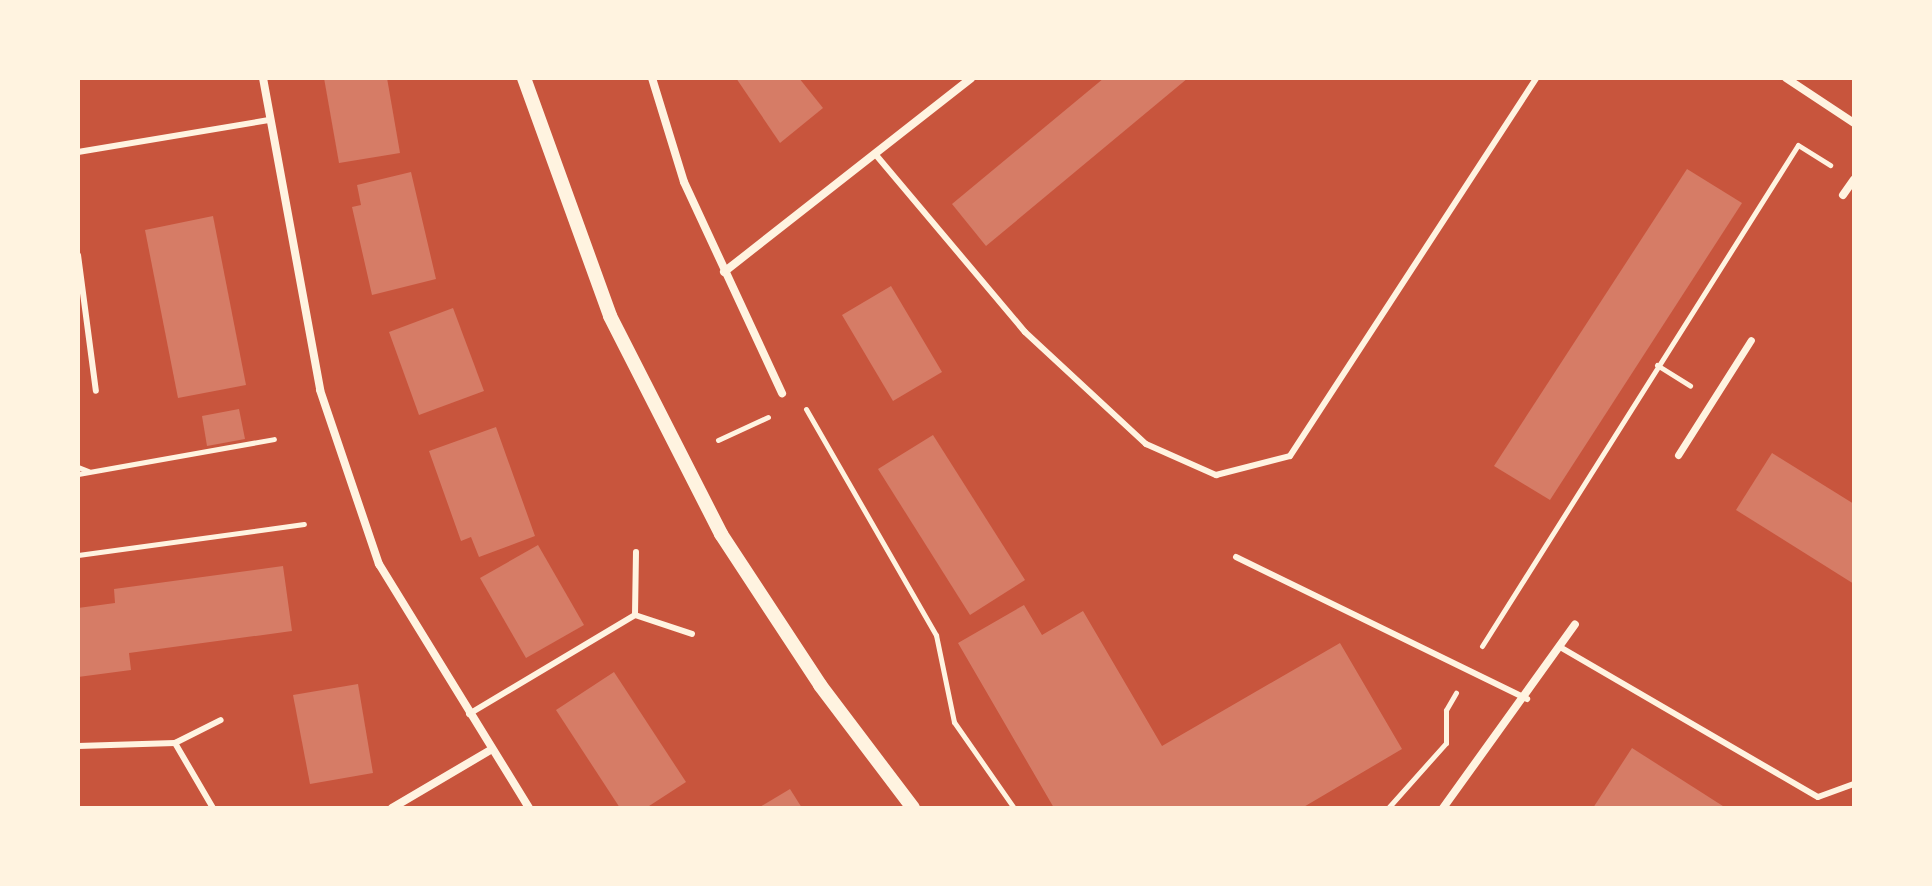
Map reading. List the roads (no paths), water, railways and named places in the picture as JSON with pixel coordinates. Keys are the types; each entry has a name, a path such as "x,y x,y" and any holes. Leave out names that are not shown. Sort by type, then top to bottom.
{"street":[{"path":"263,78 320,390 379,564 529,808"},
{"path":"524,78 610,316 721,534 820,685 913,808"},
{"path":"652,78 684,182 782,393"},
{"path":"724,272 971,78"},
{"path":"1786,78 1854,123"},
{"path":"1843,195 1854,179"},
{"path":"1678,455 1751,340"},
{"path":"1443,808 1527,699 1575,624"},
{"path":"392,808 492,749"}],"lane":[{"path":"876,155 1025,332 1146,444 1216,475 1290,456 1536,78"},
{"path":"78,152 270,120"},
{"path":"78,255 96,391"},
{"path":"635,615 636,552"},
{"path":"1236,557 1527,699"},
{"path":"469,714 635,615 692,634"},
{"path":"1560,647 1818,797 1854,784"},
{"path":"78,746 175,743 221,720"},
{"path":"175,743 213,808"}]}
